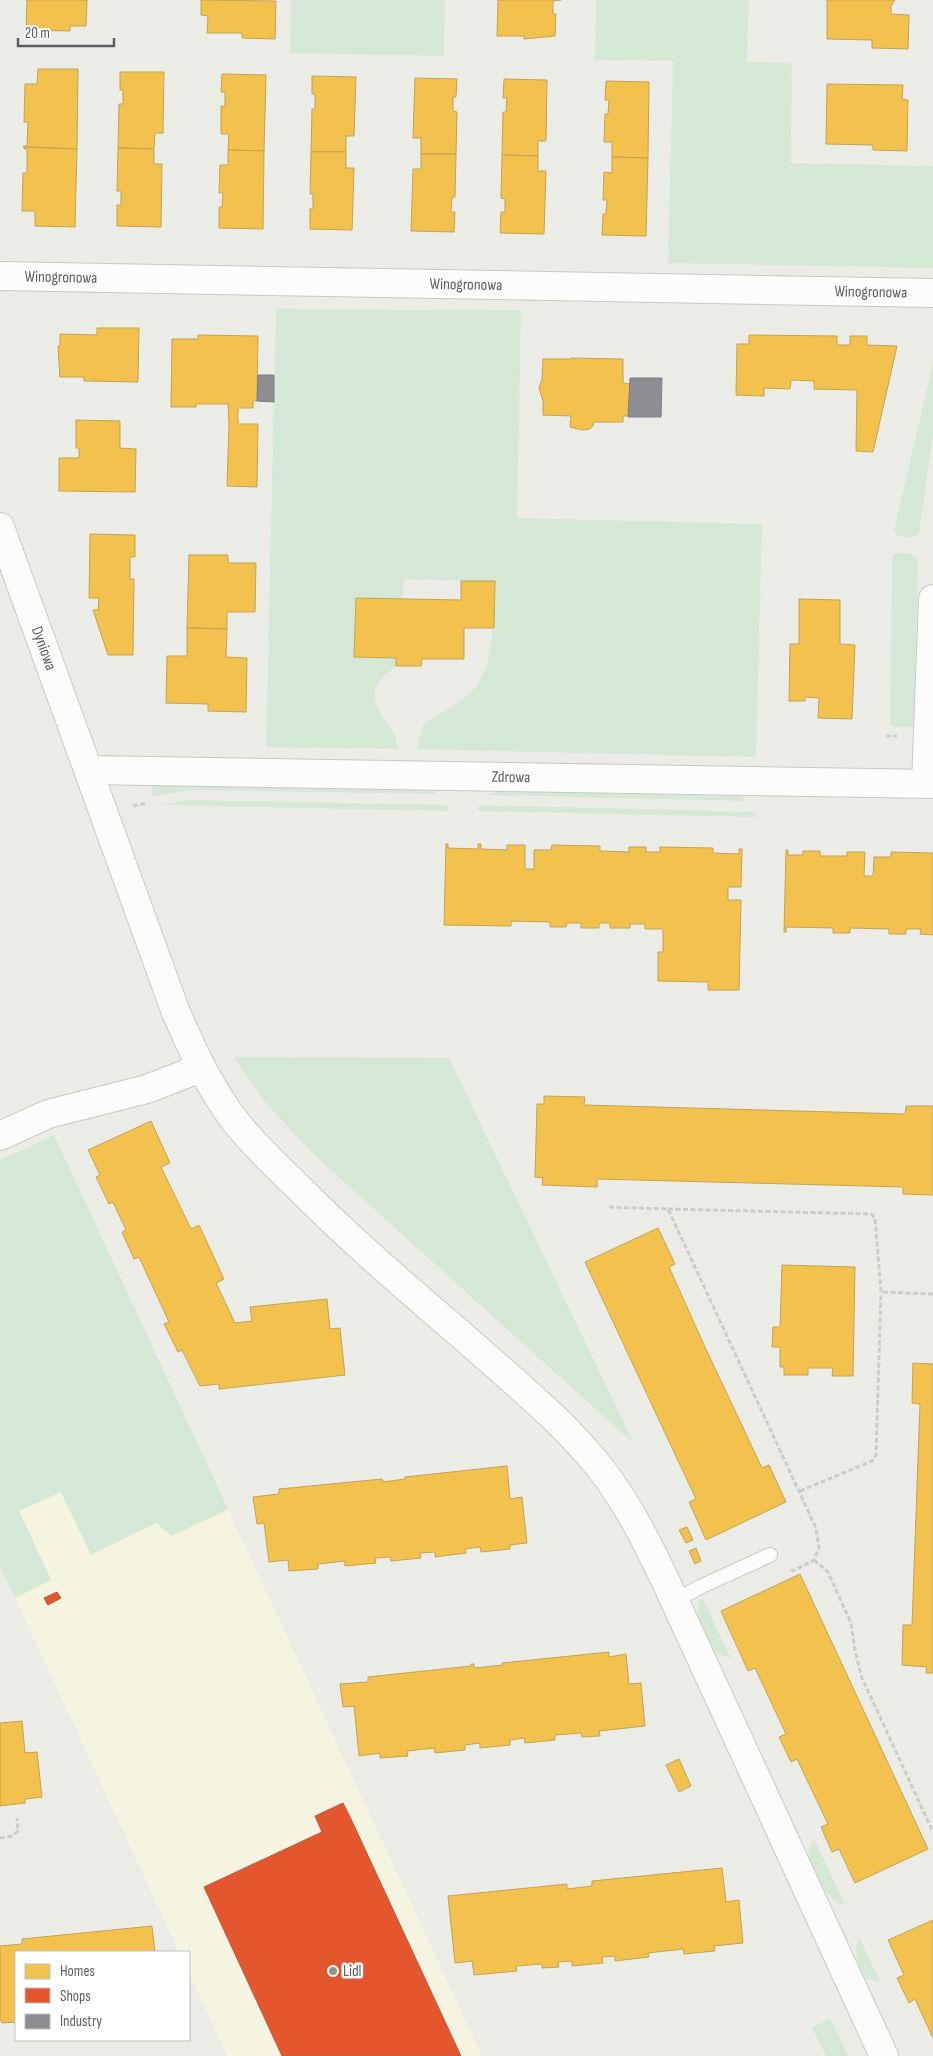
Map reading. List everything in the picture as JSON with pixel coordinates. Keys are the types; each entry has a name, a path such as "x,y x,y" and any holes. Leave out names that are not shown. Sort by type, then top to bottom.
{"street":[{"name":"Winogronowa","path":"0,276 933,293"},
{"name":"Dyniowa","path":"0,527 176,1010 201,1068 236,1122 309,1198 364,1251 549,1412 601,1469 624,1501 646,1540 884,2056"},
{"path":"930,784 933,599"},
{"name":"Zdrowa","path":"89,770 930,784"},
{"path":"0,1136 48,1114 148,1089 201,1068"}],"lane":[{"path":"674,1602 702,1586 770,1555"}],"path":[{"path":"609,1207 871,1214 875,1218 881,1292 876,1455 872,1461 800,1491"},
{"path":"668,1210 816,1528 819,1548 814,1560 793,1571 770,1555"},
{"path":"881,1292 933,1294"},
{"path":"814,1560 828,1572 851,1623 855,1651 862,1678 933,1832"},
{"path":"0,1838 12,1836 18,1831 17,1818"}],"shaded area":[{"path":"291,0 445,0 444,56 290,53"},
{"path":"596,0 749,0 747,62 792,63 791,163 933,166 933,268 668,263 673,61 595,60"},
{"path":"276,309 521,310 517,518 762,524 756,757 417,749 423,725 468,695 477,685 484,672 492,642 495,582 404,579 402,599 356,599 354,657 396,658 396,666 386,674 376,687 375,701 381,715 394,734 398,749 266,747"},
{"path":"933,363 933,433 919,533 912,538 898,536 894,530"},
{"path":"894,553 912,554 918,559 914,727 893,727 890,723 892,558"},
{"path":"152,785 425,790 439,794 188,790 152,797"},
{"path":"499,791 737,796 749,801 486,795"},
{"path":"189,800 447,805 448,811 163,805"},
{"path":"479,805 756,812 757,817 478,811"},
{"path":"234,1057 449,1058 634,1444 311,1152 265,1102"},
{"path":"54,1135 228,1509 172,1536 156,1523 91,1555 61,1492 19,1511 51,1580 15,1598 0,1566 0,1160"},
{"path":"61,1491 91,1555 156,1523 172,1536 228,1509 482,2056 227,2056 190,1975 190,1951 179,1951 15,1598 51,1579 19,1511"},
{"path":"702,1597 731,1659 715,1652 705,1632 698,1610"},
{"path":"814,1838 845,1905 831,1898 818,1876 808,1853"},
{"path":"859,1937 881,1983 865,1978 856,1953"},
{"path":"830,2018 848,2056 826,2056 812,2028"}],"building: Homes":[{"path":"27,0 87,0 86,26 70,26 70,31 26,30"},
{"path":"201,0 276,1 275,39 242,38 242,33 207,33 208,16 201,15"},
{"path":"498,0 561,0 553,1 553,14 556,14 555,36 524,39 524,36 497,36"},
{"path":"827,0 895,0 891,6 891,14 909,15 908,49 872,48 872,40 827,39"},
{"path":"38,69 78,69 77,149 23,146 27,146 28,122 24,122 25,84 37,84"},
{"path":"120,72 164,72 163,133 155,133 154,149 118,148 119,104 123,104 123,90 120,90"},
{"path":"222,74 266,75 264,151 228,150 229,134 221,134 221,106 225,107 225,92 221,92"},
{"path":"312,76 356,77 354,136 346,136 346,152 311,152 312,109 315,109 315,94 312,94"},
{"path":"415,78 457,79 456,97 453,97 453,111 457,112 456,154 421,154 421,138 413,138"},
{"path":"504,79 547,80 546,141 538,141 538,156 502,155 503,112 506,112 507,98 503,98"},
{"path":"606,81 649,82 648,158 612,157 612,142 604,142 605,114 608,114 609,100 605,100"},
{"path":"827,84 903,85 902,99 908,100 907,151 873,150 873,145 826,144"},
{"path":"24,147 77,149 75,227 35,226 35,211 22,211 23,173 27,173 27,149 24,149"},
{"path":"118,148 154,149 154,164 162,164 161,227 117,226 117,205 121,205 121,191 117,191"},
{"path":"228,150 264,151 263,229 219,228 219,207 222,207 223,193 219,193 220,165 228,165"},
{"path":"311,152 346,152 346,168 354,168 352,230 310,229 310,209 313,209 313,194 310,194"},
{"path":"421,154 456,154 455,197 452,197 451,212 455,212 454,232 411,231 413,169 421,169"},
{"path":"502,155 538,156 538,171 546,171 544,234 500,233 501,212 505,212 505,199 501,198"},
{"path":"612,157 648,158 646,236 602,235 603,214 606,214 607,200 603,200 604,172 612,173"},
{"path":"97,328 139,328 138,382 84,381 84,377 60,377 58,346 60,346 60,334 97,335"},
{"path":"198,335 258,336 257,401 253,401 253,408 238,408 238,424 258,424 257,487 227,486 228,404 196,404 196,407 171,407 172,339 198,339"},
{"path":"749,335 837,336 837,345 850,345 850,336 867,336 867,345 897,346 873,452 856,451 857,390 814,389 814,381 791,380 790,389 764,388 764,396 736,395 737,344 749,344"},
{"path":"543,359 623,359 623,383 630,384 629,416 623,416 623,422 594,422 590,429 582,430 570,427 571,416 543,415 543,401 539,388 542,379"},
{"path":"76,420 120,421 120,448 136,449 135,492 59,491 59,458 79,458 79,448 76,448"},
{"path":"90,534 135,535 135,557 130,557 130,579 134,579 133,655 108,655 93,610 98,610 99,598 89,598"},
{"path":"189,555 228,555 228,563 256,563 255,612 227,612 227,629 187,628"},
{"path":"461,581 495,581 494,628 464,628 464,659 422,659 421,666 396,666 396,658 354,657 356,598 461,600"},
{"path":"799,599 840,600 840,644 855,645 852,719 818,718 819,698 805,697 805,701 789,701 790,644 799,644"},
{"path":"187,628 227,629 226,657 247,658 246,712 208,711 208,704 166,703 167,656 187,656"},
{"path":"446,844 448,844 448,848 478,849 478,844 481,844 481,849 507,850 507,845 525,845 525,869 534,869 534,850 551,850 552,845 600,846 600,851 629,852 629,847 646,847 646,852 660,852 660,847 713,848 713,853 739,854 739,849 742,849 741,887 728,887 728,900 741,900 739,990 708,990 708,982 658,981 658,952 663,952 663,929 645,929 645,924 630,924 630,928 610,928 610,923 599,923 599,928 581,928 581,923 567,923 566,927 550,927 550,922 511,921 511,926 444,925"},
{"path":"786,850 788,850 788,855 803,855 803,851 820,851 820,856 847,856 847,852 865,852 864,876 873,876 874,857 891,857 891,852 933,853 933,935 920,934 921,929 906,929 906,934 889,934 889,929 850,928 850,933 833,933 833,928 786,927 786,932 784,932"},
{"path":"544,1096 585,1097 584,1105 905,1114 906,1106 933,1106 933,1195 903,1194 903,1187 597,1179 597,1187 542,1185 543,1178 535,1177 537,1104 544,1104"},
{"path":"151,1121 170,1163 161,1167 191,1229 199,1225 224,1279 216,1283 235,1323 252,1321 250,1307 327,1299 330,1329 340,1328 345,1375 219,1389 219,1384 200,1386 182,1350 178,1352 164,1324 169,1322 139,1257 134,1259 122,1232 126,1230 113,1202 109,1204 96,1177 100,1175 88,1150"},
{"path":"658,1228 675,1264 669,1267 704,1345 762,1468 769,1465 786,1502 706,1540 689,1502 696,1499 585,1262"},
{"path":"782,1265 855,1267 853,1376 832,1376 833,1368 808,1368 808,1375 784,1375 784,1367 780,1367 780,1347 772,1347 773,1327 780,1327"},
{"path":"913,1363 933,1364 933,1673 926,1673 927,1667 902,1665 903,1625 912,1625 920,1404 912,1403"},
{"path":"507,1466 510,1499 522,1497 527,1543 510,1545 510,1549 481,1552 480,1547 465,1549 466,1553 435,1557 435,1552 420,1553 421,1558 391,1561 390,1557 375,1558 376,1563 345,1566 345,1561 318,1564 318,1569 289,1571 288,1560 269,1562 264,1523 257,1524 253,1497 279,1494 279,1489 382,1479 383,1482 405,1479 405,1477"},
{"path":"687,1527 693,1540 686,1543 679,1530"},
{"path":"696,1548 701,1561 695,1564 689,1551"},
{"path":"800,1574 928,1849 855,1883 839,1849 832,1852 821,1827 828,1824 797,1759 791,1762 779,1737 786,1734 755,1668 748,1671 721,1611"},
{"path":"609,1652 609,1657 626,1654 629,1684 641,1683 645,1726 599,1731 600,1736 582,1737 581,1733 555,1735 555,1740 525,1743 524,1738 510,1740 510,1745 480,1748 480,1743 465,1745 465,1750 435,1753 434,1748 407,1751 408,1756 380,1758 380,1753 359,1756 354,1706 343,1707 340,1684 368,1682 368,1677 471,1666 471,1664 474,1664 474,1668 503,1665 502,1663"},
{"path":"22,1721 25,1753 37,1752 42,1797 25,1799 25,1803 0,1806 0,1723"},
{"path":"679,1759 691,1786 679,1792 666,1765"},
{"path":"722,1868 726,1902 739,1900 743,1943 714,1946 715,1951 684,1954 683,1949 648,1953 649,1957 615,1961 615,1956 602,1957 603,1963 572,1966 572,1961 558,1962 559,1967 542,1968 542,1964 516,1966 517,1971 474,1975 472,1961 455,1963 448,1896 567,1884 567,1889 592,1886 592,1881"},
{"path":"933,1920 933,2038 915,1999 909,2003 897,1978 904,1975 888,1940"},
{"path":"152,1926 155,1951 15,1951 15,2022 2,2023 0,2018 0,1946 22,1944 22,1939"}],"building: Shops":[{"path":"57,1592 61,1598 48,1605 44,1598"},
{"name":"Lidl","path":"343,1803 461,2056 282,2056 204,1887 322,1832 315,1816"}],"building: Industry":[{"path":"258,375 274,375 274,402 257,401"},
{"path":"630,378 662,378 661,417 628,417"}],"place":[{"name":"Lidl","path":"333,1971"}]}
